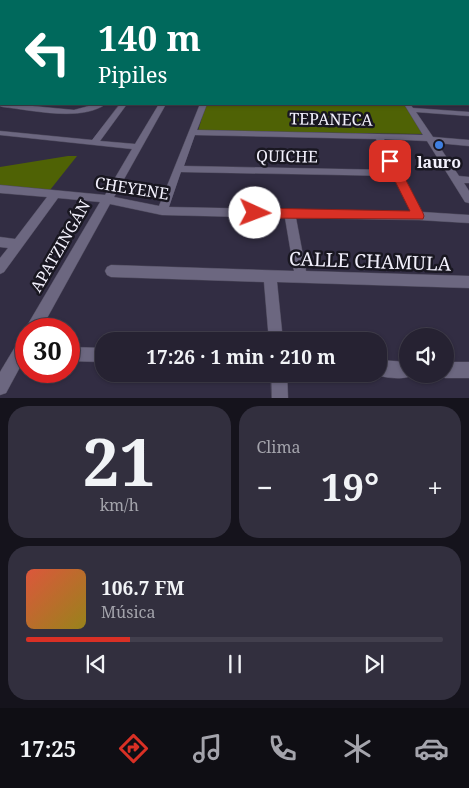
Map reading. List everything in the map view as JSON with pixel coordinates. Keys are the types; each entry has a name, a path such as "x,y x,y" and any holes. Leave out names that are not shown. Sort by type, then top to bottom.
{"street":[{"path":"18,105 74,112 99,105"},
{"path":"94,143 123,105"},
{"name":"APATZINGÁN","path":"40,318 161,105"},
{"path":"162,211 203,105"},
{"path":"410,107 469,114"},
{"path":"410,107 469,199"},
{"name":"TEPANECA","path":"192,132 378,135 422,137 469,143"},
{"path":"0,133 136,147"},
{"path":"378,135 418,216"},
{"name":"QUICHE","path":"177,169 397,173"},
{"path":"455,179 469,180"},
{"name":"CHEYENE","path":"0,189 107,199 162,211 418,216 469,219"},
{"path":"0,268 55,194"},
{"path":"290,214 301,278"},
{"path":"0,242 17,244"},
{"name":"CALLE CHAMULA","path":"111,271 469,282"},
{"path":"270,277 275,332"},
{"path":"80,354 95,355"},
{"path":"0,386 15,362"},
{"path":"454,370 469,370"},
{"path":"279,382 280,398"}],"green space":[{"path":"206,105 405,105 425,134 198,131"},
{"path":"77,156 50,190 0,186 0,167"}],"place":[{"name":"lauro","path":"439,145"}],"route":[{"path":"255,213 418,216 390,161"}]}
